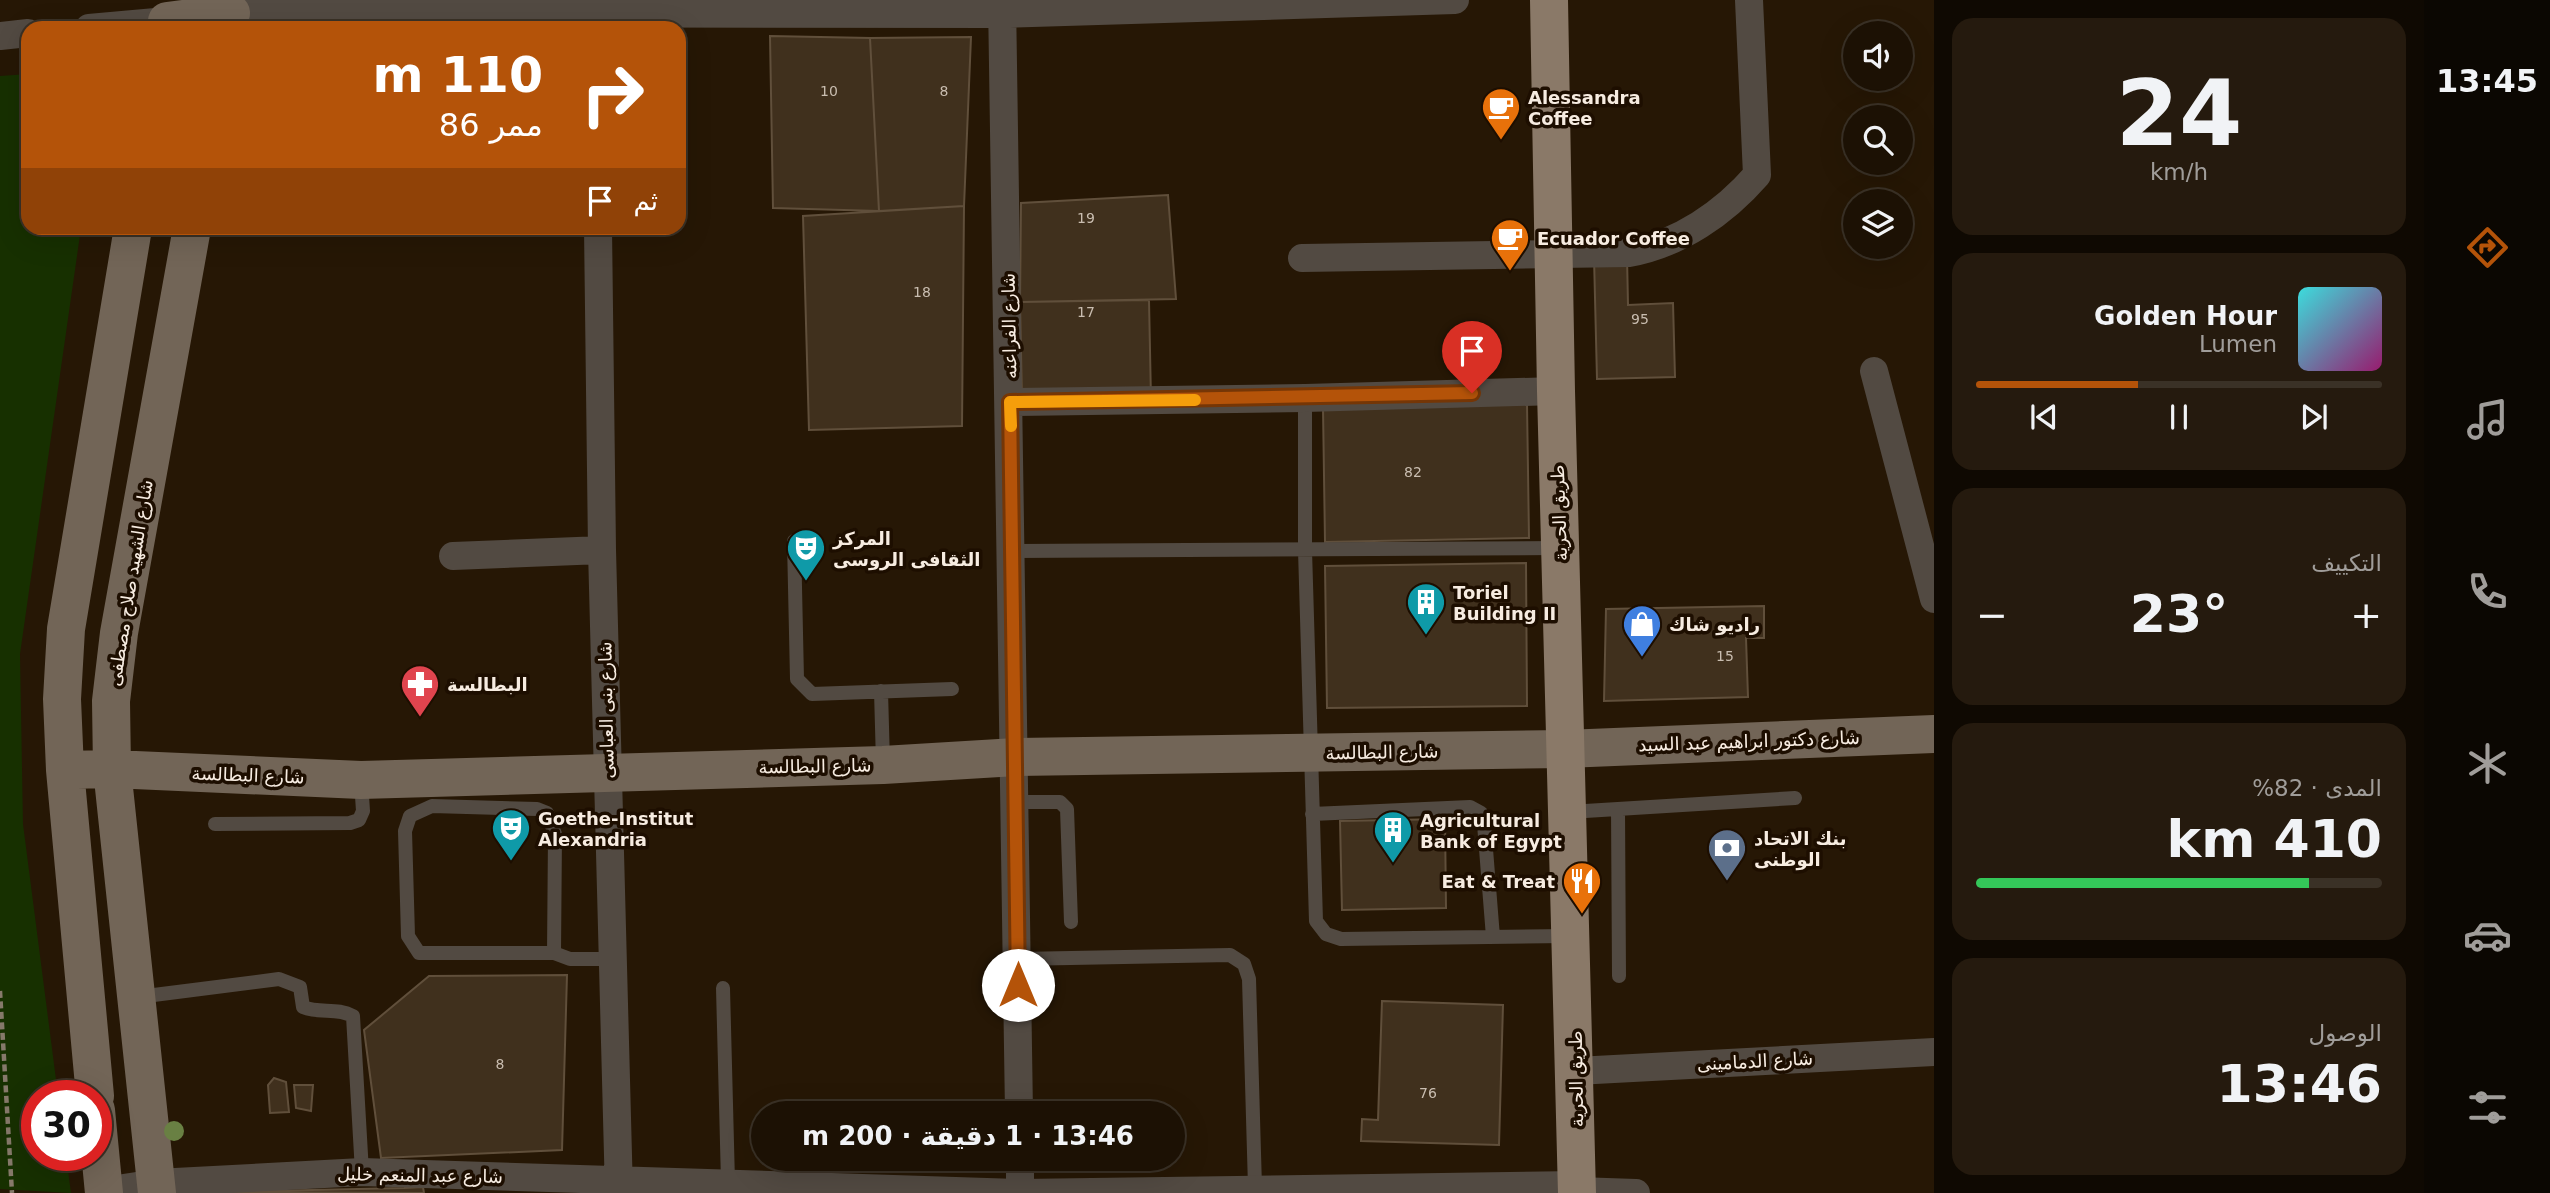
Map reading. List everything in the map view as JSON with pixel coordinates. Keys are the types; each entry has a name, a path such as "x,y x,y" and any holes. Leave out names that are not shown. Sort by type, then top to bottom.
{"main road":[{"name":"طريق الحرية","path":"1549,0 1556,391 1576,1071 1577,1190"},
{"path":"168,16 231,14"},
{"path":"94,1080 65,770 62,699 66,629 132,235"},
{"name":"شارع الشهيد صلاح مصطفى","path":"157,1188 112,769 111,701 119,633 191,235"},
{"name":"شارع دكتور ابراهيم عبد السيد","path":"1565,748 1934,734"},
{"name":"شارع البطالسة","path":"65,770 112,769 361,780 883,765 1016,757 1565,748"},
{"path":"102,1171 104,1192"}],"street":[{"path":"231,14 301,7 409,7 596,15 1455,0"},
{"path":"1301,258 1629,253 1659,247 1686,233 1742,192 1757,175 1759,153 1749,0"},
{"name":"شارع الفراعنه","path":"1002,7 1017,802 1019,1101"},
{"path":"135,21 168,16"},
{"path":"0,36 21,34"},
{"name":"شارع بنى العباسى","path":"598,235 618,1186"},
{"path":"1874,371 1934,599"},
{"path":"1010,402 1556,391"},
{"path":"453,556 603,550"},
{"name":"شارع الدمامينى","path":"1576,1071 1934,1052"},
{"path":"1020,1171 1020,1193"},
{"name":"شارع عبد المنعم خليل","path":"104,1192 362,1172 618,1186 728,1182 1020,1193 1255,1188 1577,1190 1636,1193"}],"lane":[{"path":"1305,398 1310,754 1316,921 1326,934 1341,939 1572,936"},
{"path":"794,541 797,679 812,694 952,689"},
{"path":"1012,551 1560,548"},
{"path":"881,691 883,765"},
{"path":"215,824 349,823 359,820 363,811 361,780"},
{"path":"1567,812 1795,798"},
{"path":"1017,802 1060,802 1067,810 1071,922"},
{"path":"554,953 555,834 547,813 537,808 432,806 410,816 405,831 408,936 418,953 554,953 570,959 612,959"},
{"path":"1312,814 1459,807 1471,807 1481,813 1493,937"},
{"path":"1618,809 1619,976"},
{"path":"1018,959 1230,955 1244,964 1249,979 1255,1188"},
{"path":"136,998 279,979 288,980 300,988 303,1007 311,1010 343,1010 354,1016 362,1172"},
{"path":"723,988 728,1182"}],"path":[{"path":"0,991 12,1193"}],"green space":[{"path":"21,74 21,235 80,235 20,654 23,824 56,1080 21,1080 21,1171 68,1171 71,1193 0,1189 0,76"}],"building":[{"path":"770,36 870,38 879,211 773,208"},
{"path":"971,37 964,206 879,211 870,38"},
{"path":"1168,195 1176,299 1020,302 1021,203"},
{"path":"964,206 962,426 809,430 803,216"},
{"path":"1627,256 1628,305 1673,303 1675,377 1597,379 1594,257"},
{"path":"1149,300 1151,400 1022,401 1020,302"},
{"path":"1527,404 1529,538 1325,542 1323,408"},
{"name":"Toriel Building II","path":"1526,563 1527,706 1327,708 1325,566"},
{"path":"1764,606 1764,638 1746,638 1748,697 1604,701 1606,609"},
{"name":"Agricultural Bank of Egypt","path":"1445,819 1446,908 1342,910 1340,821"},
{"path":"567,975 562,1150 381,1158 364,1030 429,976"},
{"path":"1382,1001 1503,1005 1499,1145 1361,1141 1362,1119 1378,1120"},
{"path":"274,1078 286,1082 289,1112 270,1113 268,1085"},
{"path":"294,1085 313,1085 311,1111 296,1108"},
{"path":"423,1187 424,1193 224,1192 404,1188"}],"slow traffic":[{"path":"1011,426 1010,402 1195,400"}],"place":[{"name":"Alessandra Coffee","path":"1501,141"},
{"name":"Ecuador Coffee","path":"1510,272"},
{"name":"المركز الثقافى الروسى","path":"806,582"},
{"name":"Toriel Building II","path":"1426,636"},
{"name":"راديو شاك","path":"1642,658"},
{"name":"البطالسة","path":"420,718"},
{"name":"Goethe-Institut Alexandria","path":"511,862"},
{"name":"Agricultural Bank of Egypt","path":"1393,864"},
{"name":"بنك الاتحاد الوطنى","path":"1727,882"},
{"name":"Eat & Treat","path":"1582,915"}],"route":[{"path":"1018,985 1010,402 1472,393"}]}
